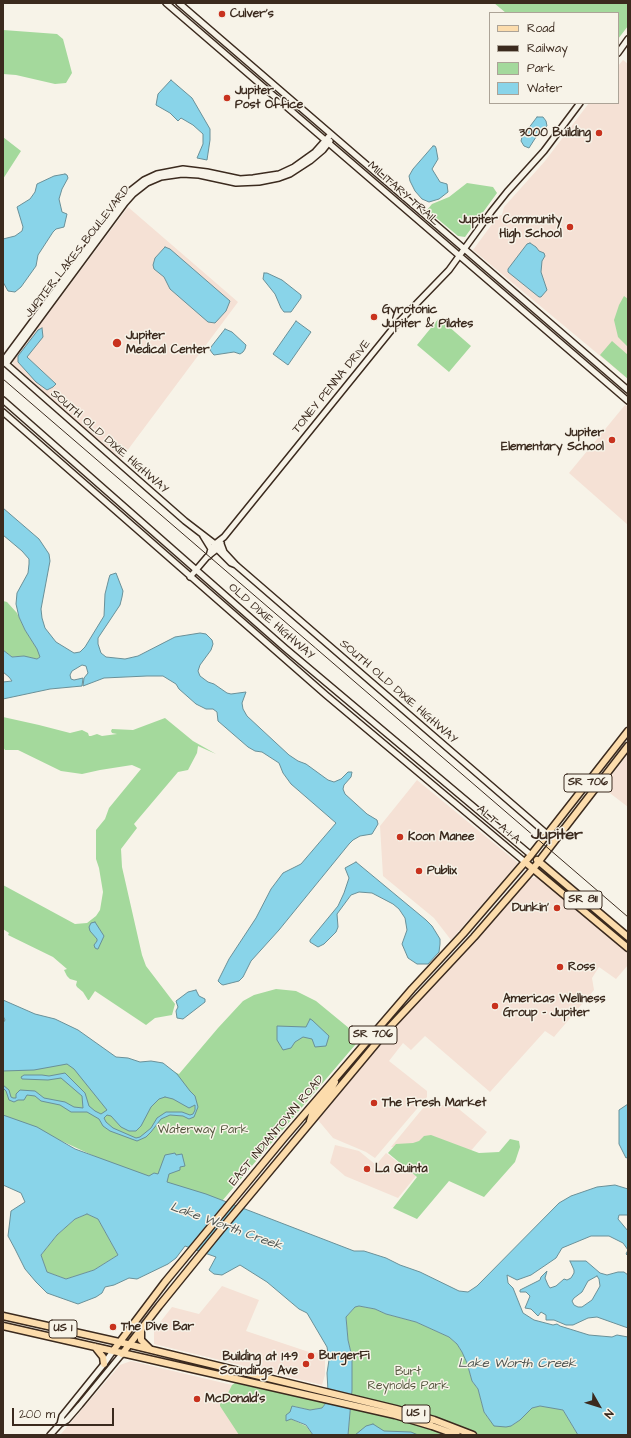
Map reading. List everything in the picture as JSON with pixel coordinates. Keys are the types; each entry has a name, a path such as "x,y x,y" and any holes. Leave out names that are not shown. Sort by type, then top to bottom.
{"main road":[{"name":"MILITARY TRAIL","path":"166,3 628,401"},
{"name":"MILITARY TRAIL","path":"179,3 628,390"},
{"path":"619,51 628,39"},
{"name":"TONEY PENNA DRIVE","path":"190,577 209,556 394,327 443,277 507,192 544,151 579,104"},
{"name":"JUPITER LAKES BOULEVARD","path":"4,362 128,200 147,183 161,177 186,174 199,175 236,183 259,182 279,178 290,174 310,161 323,150 332,135"},
{"name":"SOUTH OLD DIXIE HIGHWAY","path":"4,362 203,536 208,538 231,563 236,565"},
{"name":"OLD DIXIE HIGHWAY","path":"3,400 285,648 531,855"},
{"name":"OLD DIXIE HIGHWAY","path":"3,412 326,695 428,780"},
{"name":"SOUTH OLD DIXIE HIGHWAY","path":"203,536 211,550"},
{"name":"TONEY PENNA DRIVE","path":"209,556 211,550 221,544 224,536"},
{"name":"SOUTH OLD DIXIE HIGHWAY","path":"221,544 224,552 236,565 547,834"},
{"name":"SR 706","path":"525,862 628,731"},
{"path":"612,767 612,756 628,736"},
{"name":"SR 706","path":"533,869 628,746"},
{"path":"581,807 585,795 604,770 605,761"},
{"path":"424,764 428,774 428,780"},
{"name":"ALT A-1-A","path":"428,780 628,948"},
{"name":"ALT A-1-A","path":"531,855 628,938"},
{"name":"EAST INDIANTOWN ROAD","path":"60,1424 62,1416 104,1364 151,1300 284,1138 412,989 463,934 525,862"},
{"name":"EAST INDIANTOWN ROAD","path":"50,1435 60,1424 67,1420 80,1405 294,1141 389,1028 533,869"},
{"path":"592,918 604,921 620,936 628,938"},
{"path":"463,934 470,940"},
{"path":"310,1122 313,1112 334,1086 336,1077"},
{"name":"US 1","path":"3,1316 152,1350 323,1395 357,1403 415,1413 453,1426 473,1435"},
{"name":"US 1","path":"3,1326 34,1332 122,1354 323,1395"},
{"path":"142,1329 140,1333 141,1340 152,1350"},
{"path":"96,1347 103,1357 104,1364"},
{"name":"US 1","path":"357,1403 457,1435"}],"shaded area":[{"name":"Jupiter Community High School","path":"623,60 628,64 628,379 473,250 498,216 502,215 504,207 545,161 588,104 619,104 619,65"},
{"name":"Jupiter Medical Center","path":"128,207 238,302 121,459 13,365 13,361"},
{"name":"Jupiter Elementary School","path":"625,405 628,407 628,525 569,473"},
{"path":"628,754 628,807 602,787"},
{"path":"417,780 518,863 451,940 434,918 383,876 380,826"},
{"path":"536,877 628,953 628,965 616,979 599,967 592,978 594,990 554,1037 545,1031 490,1092 425,1036 411,1050 403,1043 389,1061 427,1091 427,1097 375,1158 366,1152 333,1138 318,1120 387,1037 529,879"},
{"path":"449,1101 487,1132 469,1153 391,1147 428,1102 443,1105"},
{"path":"335,1145 359,1151 376,1165 386,1153 416,1176 398,1198 345,1176 330,1163"},
{"path":"222,1286 259,1300 246,1331 309,1352 322,1353 325,1360 325,1375 322,1385 154,1344 154,1330 172,1307 199,1314"},
{"path":"131,1361 232,1385 227,1395 220,1401 242,1435 60,1435 120,1365"}],"green space":[{"path":"494,3 628,3 628,26 619,38 619,12 505,12"},
{"path":"3,30 57,34 63,39 72,73 66,83 55,84 16,75 3,74"},
{"path":"3,137 21,151 3,179"},
{"path":"467,183 493,187 497,193 465,237 458,236 427,210 432,204 449,197"},
{"path":"624,296 628,299 628,347 618,337 614,320"},
{"path":"439,318 471,346 449,372 417,345"},
{"path":"612,341 628,355 628,379 600,355"},
{"path":"3,601 7,602 17,613 25,630 39,652 40,657 37,659 21,656 12,657 3,650"},
{"path":"3,717 70,733 82,730 88,733 89,736 97,734 102,736 117,734 112,733 112,729 133,730 165,718 193,741 216,754 198,746 197,753 188,770 178,772 134,824 137,828 121,849 122,867 142,955 146,966 175,1004 172,1015 155,1018 146,1025 95,991 88,1000 83,992 77,987 77,981 70,979 67,976 64,970 67,969 53,957 8,935 9,933 3,929 3,885 75,924 87,923 96,916 100,910 103,892 96,859 96,830 105,819 109,808 141,769 132,765 82,774 61,771 18,750 5,750 3,747"},
{"name":"Waterway Park","path":"276,989 296,991 316,1001 361,1038 222,1201 111,1164 38,1130 3,1118 3,1046 148,1063 164,1067 179,1074 243,1001 254,995"},
{"path":"431,1135 479,1153 499,1152 510,1139 519,1141 520,1147 515,1162 484,1197 449,1181 417,1219 393,1208 417,1177 388,1153 396,1144 413,1143 419,1141 424,1136"},
{"path":"87,1214 98,1219 118,1255 94,1270 66,1279 47,1272 41,1255 57,1235 75,1219"},
{"name":"Burt Reynolds Park","path":"359,1306 375,1309 386,1314 416,1322 449,1337 457,1344 462,1352 472,1381 478,1389 484,1412 489,1419 511,1426 520,1420 532,1408 540,1406 550,1407 563,1410 578,1435 348,1435 352,1390 352,1357 348,1340 346,1317 355,1307"},
{"path":"235,1383 326,1403 322,1408 310,1410 293,1406 291,1419 306,1426 313,1435 239,1435 220,1406 220,1401 227,1395 232,1385"}],"water":[{"path":"171,80 192,98 210,129 207,160 197,158 203,144 203,134 193,125 181,118 178,121 170,113 156,105 158,94"},
{"path":"537,117 543,117 547,126 536,137 529,148 524,146 521,141 522,137"},
{"path":"433,146 436,148 438,159 432,169 440,182 447,184 448,192 439,199 429,202 422,199 415,191 409,176 413,169"},
{"path":"65,174 68,178 59,199 62,212 67,214 64,227 56,229 53,232 38,255 36,266 21,287 15,292 8,291 3,282 3,239 15,236 22,231 23,227 17,207 30,199 35,192 37,184 54,176"},
{"path":"530,243 539,251 544,253 545,256 542,261 541,272 547,290 541,297 539,297 508,272 508,269 527,244"},
{"path":"165,247 170,249 230,301 226,311 215,323 208,322 170,289 164,277 154,269 153,265 155,258"},
{"path":"264,273 282,280 301,295 301,298 291,312 284,312 281,308 275,294 263,279"},
{"path":"296,321 311,332 288,365 273,354"},
{"path":"42,328 43,337 27,357 56,384 47,390 36,382 18,362 18,356 38,330"},
{"path":"225,329 232,332 246,345 243,352 240,354 234,352 213,354 210,350 211,347"},
{"path":"3,508 39,539 49,554 50,561 41,609 45,628 56,642 74,653 80,652 85,647 104,616 105,594 109,578 110,575 116,573 123,591 122,597 120,605 98,638 101,653 106,657 125,659 138,656 175,637 200,633 206,634 212,640 213,644 211,650 200,665 198,671 200,676 227,693 231,694 246,692 242,703 243,709 247,716 289,755 306,764 328,780 334,782 341,779 348,772 352,772 351,777 344,785 343,789 345,794 367,814 377,820 378,824 372,834 360,836 349,844 279,930 251,961 243,977 239,981 223,985 218,981 229,959 256,918 271,889 283,873 301,864 336,823 291,784 283,773 279,763 262,752 255,751 248,747 218,721 217,712 213,709 206,709 196,704 179,689 176,684 163,676 104,678 83,686 84,678 88,673 86,666 82,665 72,671 70,675 71,679 74,680 83,678 82,686 50,689 3,699 3,682 12,681 3,672 3,650 12,657 24,656 37,659 40,657 19,617 16,604 17,593 28,573 29,559 3,535"},
{"path":"356,862 432,926 440,939 440,944 439,952 428,964 417,964 408,958 402,944 407,930 405,918 399,909 393,904 372,893 359,892 351,895 337,914 338,927 336,932 324,944 318,947 310,942 310,940 338,906 349,878 345,868"},
{"path":"95,922 104,936 98,949 95,948 94,945 97,939 90,931 89,927 91,923"},
{"path":"196,990 199,996 205,999 205,1002 183,1019 177,1018 176,1011 178,1007 176,1001 188,992"},
{"path":"3,1000 35,1014 55,1019 78,1030 116,1057 128,1058 140,1062 151,1061 163,1063 177,1074 195,1096 198,1107 194,1117 189,1119 183,1116 170,1115 161,1119 146,1137 137,1141 110,1131 103,1126 99,1119 87,1112 71,1112 60,1105 41,1101 35,1096 27,1095 24,1100 14,1102 9,1100 3,1085 9,1090 11,1097 13,1098 16,1098 16,1094 20,1090 35,1091 44,1098 65,1102 74,1107 83,1108 82,1096 61,1078 48,1080 22,1079 21,1077 24,1075 49,1076 65,1073 85,1093 89,1106 101,1114 107,1110 74,1069 67,1064 34,1070 3,1071 3,1023 5,1020 3,1016","holes":["165,1097 173,1099 189,1108 195,1105 193,1114 190,1115 182,1112 166,1112 157,1118 151,1128 140,1137 136,1138 113,1128 104,1118 107,1115 111,1116 121,1127 129,1131 136,1131 141,1126 151,1107 159,1099"]},
{"path":"310,1019 329,1036 326,1046 315,1047 312,1039 303,1037 295,1042 291,1048 283,1050 277,1040 277,1026 306,1027"},
{"path":"628,1104 628,1157 626,1158 619,1144 619,1110"},
{"name":"Lake Worth Creek","path":"3,1115 37,1127 75,1149 149,1176 154,1173 158,1174 165,1155 175,1153 176,1155 182,1154 185,1166 180,1167 180,1170 169,1174 167,1182 206,1194 354,1251 364,1251 386,1258 420,1272 459,1291 468,1292 477,1286 559,1203 571,1196 597,1187 615,1185 628,1189 628,1215 619,1215 618,1219 628,1231 628,1250 623,1243 609,1236 591,1236 562,1248 556,1258 531,1275 517,1280 507,1275 508,1283 513,1288 523,1313 534,1320 553,1325 557,1324 589,1335 612,1337 617,1335 628,1337 628,1435 578,1435 563,1410 540,1406 532,1408 520,1420 511,1426 494,1426 484,1412 478,1389 472,1381 467,1363 457,1344 449,1337 416,1322 386,1314 375,1309 359,1306 355,1307 346,1317 348,1340 352,1357 352,1390 348,1435 313,1435 306,1425 291,1419 286,1421 286,1415 290,1412 292,1406 310,1410 322,1408 326,1403 329,1360 327,1347 307,1313 299,1309 267,1282 240,1265 222,1275 214,1274 209,1270 216,1257 185,1246 176,1258 168,1264 137,1279 129,1278 114,1285 105,1287 102,1293 96,1297 78,1304 47,1293 25,1269 8,1236 11,1211 25,1202 21,1193 3,1185","holes":["87,1214 98,1219 118,1255 94,1270 66,1279 47,1272 41,1255 57,1235 75,1219"]},
{"path":"570,1261 586,1261 600,1273 607,1275 624,1272 628,1275 628,1328 597,1317 588,1318 573,1325 566,1325 554,1320 546,1320 546,1315 541,1312 538,1316 531,1309 525,1308 530,1296 526,1292 520,1292 520,1290 540,1280 547,1271 545,1278 548,1285 550,1288 556,1286 564,1279 567,1280 571,1278 574,1270","holes":["597,1276 600,1286 592,1300 582,1307 574,1305 572,1301 582,1292 588,1281"]},
{"path":"373,1424 384,1431 411,1432 418,1435 355,1435 366,1426"}],"railway":[{"path":"3,379 628,917"}],"place":[{"name":"Culver's","path":"222,14"},
{"name":"Jupiter Post Office","path":"227,98"},
{"name":"3000 Building","path":"599,133"},
{"name":"Jupiter Community High School","path":"570,227"},
{"name":"Gyrotonic Jupiter & Pilates","path":"374,317"},
{"name":"Jupiter Medical Center","path":"117,343"},
{"name":"Jupiter Elementary School","path":"612,440"},
{"name":"Koon Manee","path":"400,837"},
{"name":"Publix","path":"419,871"},
{"name":"Dunkin'","path":"557,908"},
{"name":"Ross","path":"560,967"},
{"name":"Americas Wellness Group - Jupiter","path":"495,1006"},
{"name":"The Fresh Market","path":"374,1103"},
{"name":"La Quinta","path":"367,1169"},
{"name":"The Dive Bar","path":"113,1327"},
{"name":"BurgerFi","path":"311,1356"},
{"name":"Building at 149 Soundings Ave","path":"306,1364"},
{"name":"McDonald's","path":"197,1399"}],"district":[{"name":"Jupiter","path":"557,836"}]}
